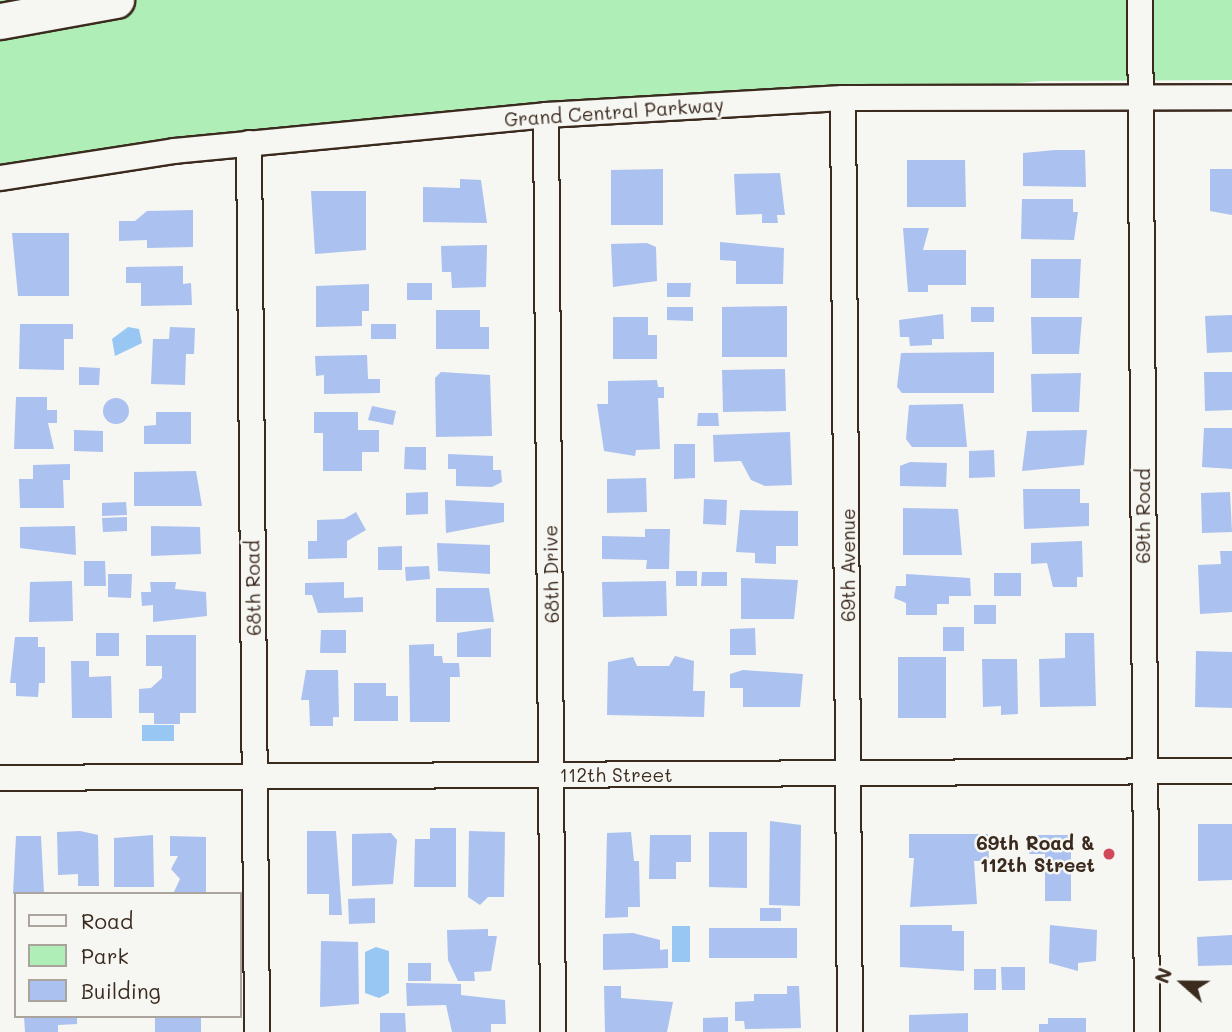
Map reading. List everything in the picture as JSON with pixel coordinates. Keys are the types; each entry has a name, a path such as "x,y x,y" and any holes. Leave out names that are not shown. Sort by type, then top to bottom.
{"highway":[{"path":"0,21 116,0"}],"street":[{"name":"69th Road","path":"1140,0 1147,1032"},
{"name":"Grand Central Parkway","path":"0,178 248,143 547,115 843,98 1232,97"},
{"name":"69th Avenue","path":"843,98 850,1032"},
{"name":"68th Drive","path":"547,115 553,1032"},
{"name":"68th Road","path":"248,143 257,1032"},
{"name":"112th Street","path":"0,778 1232,771"}],"green space":[{"path":"0,0 1232,0 1232,80 1041,81 0,178"}],"water":[{"path":"128,327 139,329 142,343 115,356 112,339"},
{"path":"142,725 174,725 174,741 142,741"},
{"path":"672,926 690,926 690,962 672,962"},
{"path":"376,947 389,951 389,993 379,998 365,993 365,952"}],"building":[{"path":"1085,150 1086,187 1023,186 1023,153"},
{"path":"907,160 965,160 966,207 907,207"},
{"path":"663,169 663,225 611,225 611,170"},
{"path":"1210,169 1232,169 1232,215 1210,211"},
{"path":"780,173 785,215 777,215 778,223 762,223 762,214 736,215 734,174"},
{"path":"460,179 481,180 487,223 423,222 423,187 460,188"},
{"path":"311,191 366,191 366,250 315,254"},
{"path":"1022,199 1073,199 1073,212 1078,212 1074,240 1021,239"},
{"path":"193,210 193,247 147,248 147,240 119,241 119,221 135,221 147,211"},
{"path":"903,228 929,228 923,250 966,250 966,285 928,285 928,292 908,292"},
{"path":"12,233 69,233 69,296 18,296"},
{"path":"720,242 784,248 783,284 736,284 736,261 720,260"},
{"path":"647,243 656,247 657,281 613,287 611,244"},
{"path":"487,245 486,287 452,288 451,272 442,272 441,246"},
{"path":"1031,259 1081,259 1079,298 1031,298"},
{"path":"183,266 183,284 191,283 192,305 141,306 141,283 126,283 126,267"},
{"path":"407,283 432,283 432,300 407,300"},
{"path":"667,283 691,283 690,297 667,297"},
{"path":"369,284 369,311 362,311 362,326 316,327 316,286"},
{"path":"787,306 787,357 722,357 722,307"},
{"path":"667,307 693,307 693,321 667,320"},
{"path":"971,307 994,307 994,322 971,322"},
{"path":"436,310 480,310 480,327 489,327 489,349 436,349"},
{"path":"943,314 944,339 932,339 932,345 910,346 909,337 900,337 899,320"},
{"path":"1232,315 1232,352 1207,353 1205,316"},
{"path":"613,317 648,317 648,335 657,335 657,359 613,359"},
{"path":"1031,317 1082,317 1079,354 1032,354"},
{"path":"20,324 73,324 73,339 64,339 64,370 19,369"},
{"path":"371,324 396,324 396,339 371,339"},
{"path":"170,327 195,328 194,354 186,354 185,385 151,384 153,339 169,339"},
{"path":"994,352 994,393 902,393 897,387 901,353"},
{"path":"367,355 368,379 380,379 380,393 324,394 324,375 316,376 315,356"},
{"path":"79,367 100,368 99,385 79,385"},
{"path":"785,369 786,411 723,412 722,370"},
{"path":"441,372 490,375 492,436 436,437 435,378"},
{"path":"1204,372 1232,372 1232,410 1205,411"},
{"path":"1081,373 1079,412 1032,412 1031,374"},
{"path":"657,380 658,387 664,387 664,398 658,398 660,449 636,450 635,456 604,451 597,404 608,404 608,381"},
{"path":"16,397 47,397 47,410 57,410 57,423 48,423 54,449 14,449"},
{"path":"116,398 125,402 129,411 125,420 116,424 107,420 103,411 107,402"},
{"path":"963,404 967,447 912,447 906,439 909,405"},
{"path":"372,406 396,411 393,425 368,420"},
{"path":"156,412 191,412 191,444 144,444 144,426 156,425"},
{"path":"314,412 358,412 358,430 379,430 379,452 362,452 362,471 323,471 323,433 314,433"},
{"path":"698,413 718,413 719,426 697,426"},
{"path":"1204,428 1232,428 1232,469 1202,467"},
{"path":"74,430 103,431 103,452 74,451"},
{"path":"1087,430 1084,465 1022,471 1027,431"},
{"path":"790,432 792,485 765,486 751,480 741,461 714,462 713,435"},
{"path":"674,444 695,444 695,478 674,479"},
{"path":"405,447 426,447 426,470 404,469"},
{"path":"994,450 995,477 969,478 969,451"},
{"path":"448,454 493,456 493,470 501,470 502,482 492,487 456,486 456,469 448,469"},
{"path":"910,462 947,463 946,487 900,486 900,466"},
{"path":"70,464 70,480 63,480 64,508 20,508 19,479 33,479 33,465"},
{"path":"196,471 202,506 134,506 134,472"},
{"path":"646,478 647,512 607,513 607,479"},
{"path":"1023,489 1080,489 1080,503 1089,503 1089,526 1024,529"},
{"path":"428,492 428,514 406,515 406,493"},
{"path":"1230,492 1232,532 1202,533 1201,493"},
{"path":"704,499 727,500 726,525 703,524"},
{"path":"445,500 504,503 504,522 446,533"},
{"path":"126,502 127,515 102,516 102,503"},
{"path":"903,508 958,509 962,555 903,555"},
{"path":"740,510 798,511 798,546 776,546 776,564 755,563 755,553 736,552"},
{"path":"356,512 366,530 347,541 347,558 308,559 308,541 317,541 317,520 344,519"},
{"path":"127,517 127,531 103,532 102,518"},
{"path":"75,526 76,555 20,548 20,527"},
{"path":"151,526 200,527 201,554 151,556"},
{"path":"645,529 670,529 669,569 646,569 647,560 602,559 602,536 645,537"},
{"path":"1082,541 1083,577 1077,577 1077,587 1053,587 1047,563 1031,564 1031,543"},
{"path":"437,543 490,545 490,574 438,571"},
{"path":"402,546 402,570 378,570 378,547"},
{"path":"1220,551 1232,551 1232,612 1200,614 1198,565 1221,564"},
{"path":"84,561 105,561 106,586 84,586"},
{"path":"429,566 430,579 406,581 405,567"},
{"path":"676,571 697,571 697,586 676,586"},
{"path":"702,572 727,572 727,586 701,586"},
{"path":"994,573 1021,573 1021,596 994,596"},
{"path":"108,574 132,574 131,598 108,597"},
{"path":"906,574 970,578 971,596 949,596 949,604 937,604 937,615 906,615 906,603 894,598 896,586 906,586"},
{"path":"741,578 798,580 794,619 741,619"},
{"path":"72,581 73,621 29,622 30,582"},
{"path":"666,581 667,616 603,617 602,582"},
{"path":"150,582 176,582 175,589 206,592 207,616 153,622 153,605 142,606 141,592 151,592"},
{"path":"344,582 344,598 363,597 363,612 318,613 312,595 305,595 305,583"},
{"path":"436,588 489,588 494,622 436,622"},
{"path":"974,605 996,605 996,624 974,624"},
{"path":"943,627 964,627 964,651 943,651"},
{"path":"491,628 491,657 457,657 457,633"},
{"path":"755,628 756,655 730,655 730,629"},
{"path":"321,630 346,630 346,653 320,653"},
{"path":"96,633 119,633 119,656 96,656"},
{"path":"1065,633 1094,633 1096,706 1040,707 1039,659 1065,658"},
{"path":"146,635 196,635 196,713 180,713 180,724 154,724 154,713 139,713 139,689 151,688 162,678 162,666 146,666"},
{"path":"15,637 38,637 38,647 45,647 45,683 39,683 38,697 16,696 16,683 10,683"},
{"path":"434,644 434,656 442,656 443,663 459,663 460,677 450,677 450,722 410,722 409,645"},
{"path":"1196,651 1232,652 1232,708 1195,707"},
{"path":"675,656 694,661 693,691 705,691 704,717 607,715 608,662 633,657 637,666 669,666"},
{"path":"898,657 946,657 946,718 898,718"},
{"path":"982,659 1017,659 1018,714 1001,715 1001,706 983,707"},
{"path":"71,661 89,661 89,677 111,676 112,718 72,718"},
{"path":"306,670 338,670 339,717 333,717 333,726 310,726 309,700 301,700"},
{"path":"743,670 803,674 800,707 743,707 743,688 730,688 730,674"},
{"path":"354,683 386,683 386,696 398,696 398,721 354,721"},
{"path":"770,821 801,825 800,906 769,905"},
{"path":"1198,824 1232,824 1232,880 1198,881"},
{"path":"430,828 456,828 456,887 414,887 415,839 430,839"},
{"path":"80,831 98,835 99,886 78,886 78,874 58,875 57,832"},
{"path":"307,831 336,831 342,915 329,915 329,894 307,894"},
{"path":"469,831 505,832 504,897 488,897 480,905 468,897"},
{"path":"631,832 634,861 639,861 640,907 628,907 628,917 605,918 607,833"},
{"path":"709,832 747,832 747,888 709,887"},
{"path":"391,833 397,840 393,884 352,886 352,834"},
{"path":"909,834 988,834 989,861 974,861 977,904 910,907 914,858 909,858"},
{"path":"153,835 154,887 114,887 114,838"},
{"path":"650,835 691,835 691,862 676,862 676,879 649,879"},
{"path":"1029,835 1071,835 1071,901 1045,901 1045,854 1029,854"},
{"path":"16,836 41,836 44,892 13,894"},
{"path":"170,836 206,837 206,892 174,892 180,879 171,869 178,856 170,856"},
{"path":"375,898 375,923 349,924 348,899"},
{"path":"760,908 781,908 781,921 760,921"},
{"path":"900,925 952,925 952,931 964,931 964,971 900,967"},
{"path":"1050,925 1097,930 1096,961 1078,963 1078,971 1049,963"},
{"path":"709,928 797,928 797,958 709,958"},
{"path":"488,929 488,936 497,936 491,971 474,972 475,981 458,981 448,960 447,930"},
{"path":"633,933 660,940 660,950 668,949 668,968 603,970 603,934"},
{"path":"1232,935 1232,965 1198,966 1197,937"},
{"path":"321,941 358,942 359,1004 320,1007"},
{"path":"408,963 431,963 431,981 408,981"},
{"path":"1001,967 1025,967 1025,990 1002,990"},
{"path":"974,969 996,969 996,990 974,990"},
{"path":"406,983 461,984 461,995 505,1000 506,1024 491,1024 491,1032 452,1032 446,1005 407,1006"},
{"path":"604,986 621,986 621,998 673,1002 667,1032 605,1032"},
{"path":"787,986 799,986 801,1028 745,1029 744,1021 735,1021 735,1002 754,1001 754,994 787,994"},
{"path":"380,1013 405,1013 406,1032 380,1032"},
{"path":"968,1013 968,1032 909,1032 909,1015"},
{"path":"728,1017 728,1032 703,1032 703,1018"},
{"path":"24,1018 77,1018 77,1024 58,1025 58,1032 25,1032"},
{"path":"155,1018 201,1018 201,1032 155,1032"},
{"path":"1048,1018 1086,1018 1086,1032 1039,1032 1039,1024 1048,1024"}],"place":[{"name":"69th Road & 112th Street","path":"1109,854"}]}
